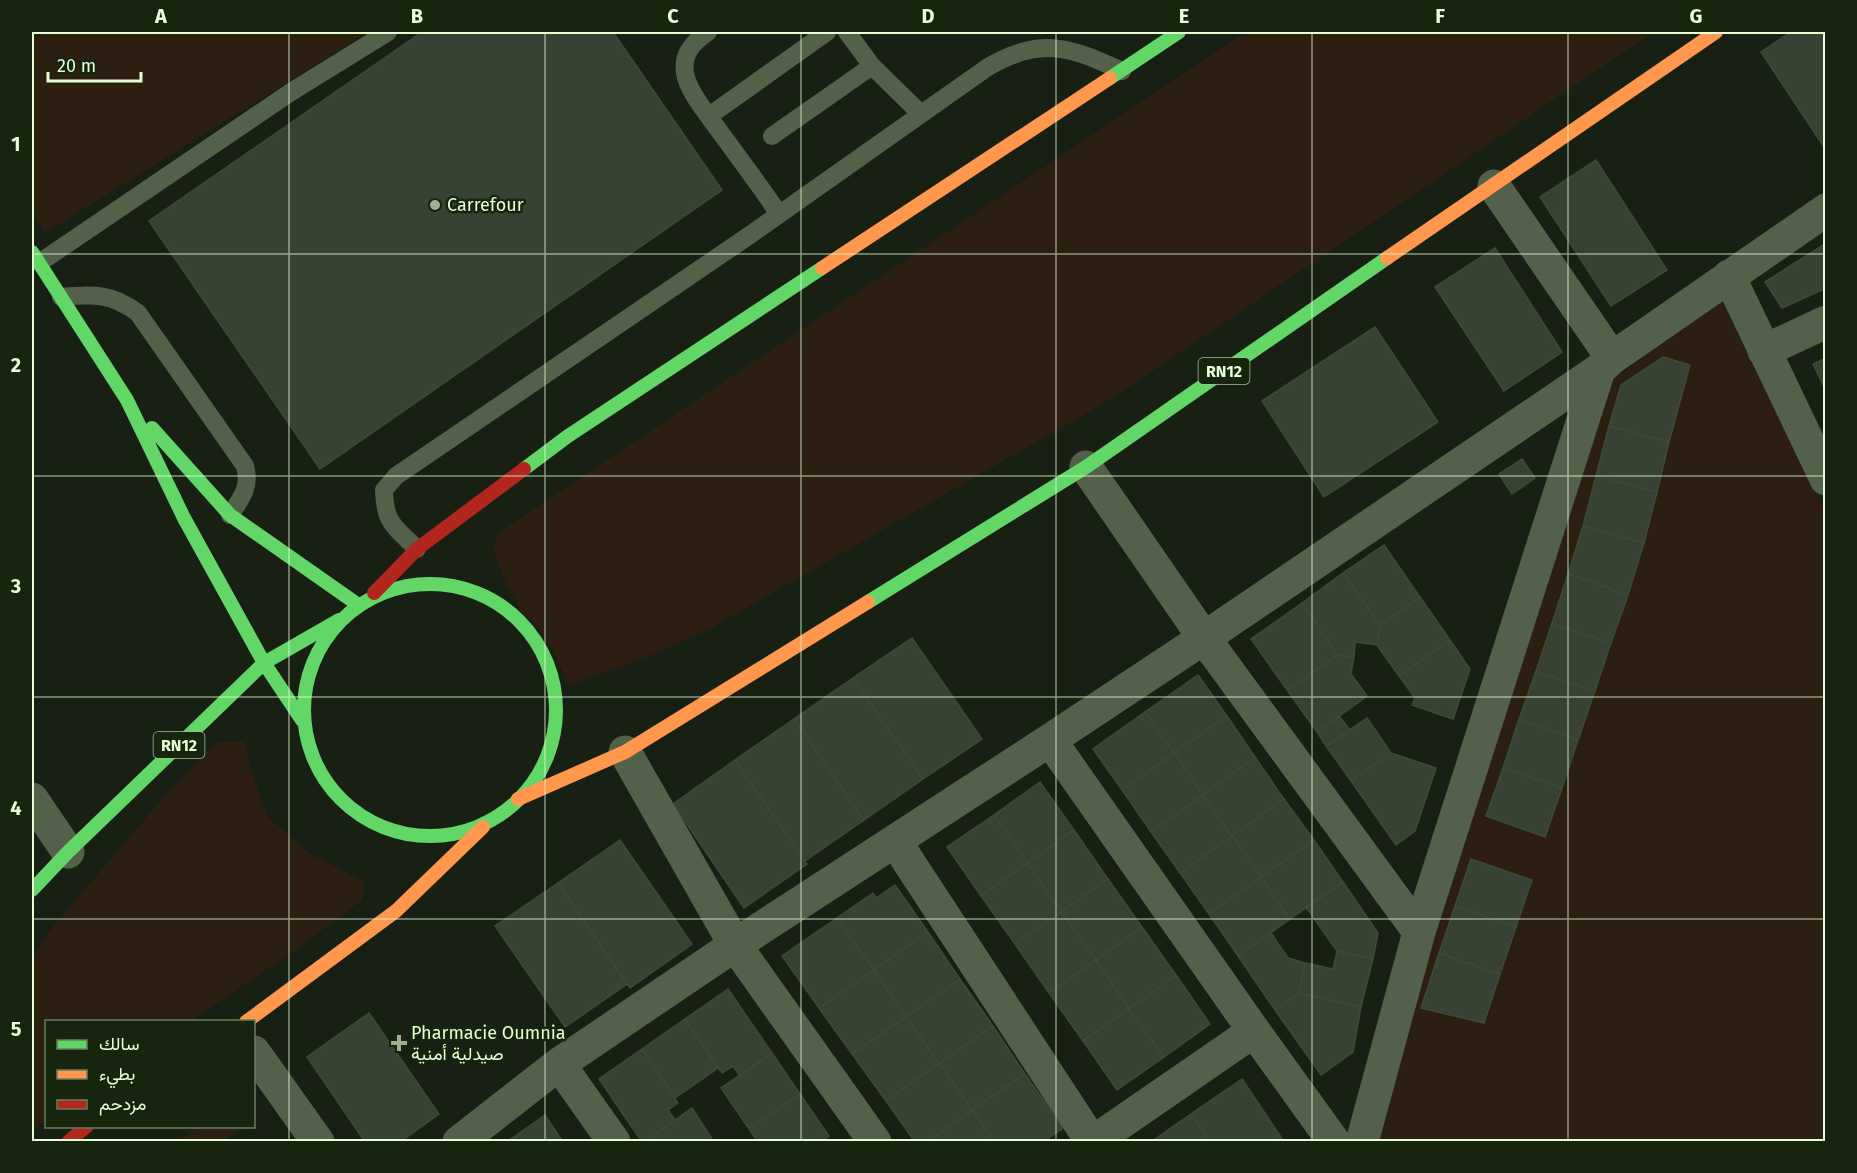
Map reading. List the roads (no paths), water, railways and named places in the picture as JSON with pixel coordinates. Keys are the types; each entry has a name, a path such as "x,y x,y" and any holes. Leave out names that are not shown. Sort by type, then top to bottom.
{"main road":[{"path":"489,820 439,837 406,836 374,825 346,807 325,782 309,752 302,720 306,690 316,661 340,619 374,593 417,549 568,436 1179,32"},
{"name":"RN12","path":"518,799 625,752 1086,467 1716,32"},
{"path":"35,257 127,400 184,518 264,663 302,720"},
{"path":"127,400 230,515 357,604"},
{"path":"249,1020 396,911 489,820 518,799 544,765 555,733 556,700 549,667 534,638 512,613 484,594 452,584 419,582 374,593"},
{"name":"RN12","path":"32,890 68,852 264,663 340,619"},
{"path":"68,1142 85,1128"}],"street":[{"path":"1494,186 1605,364"},
{"path":"459,1142 559,1064 735,945 1204,638 1826,210"},
{"path":"1729,276 1826,479"},
{"path":"1764,351 1826,322"},
{"path":"1362,1142 1419,932 1605,364"},
{"path":"1086,467 1204,638 1419,932"},
{"path":"1050,740 1334,1142"},
{"path":"625,752 735,945 875,1142"},
{"path":"32,799 68,852"},
{"path":"895,842 1093,1142 1254,1031"},
{"path":"255,1053 318,1142"},
{"path":"559,1064 614,1142"}],"lane":[{"path":"35,257 388,32"},
{"path":"708,32 690,47 686,56 684,65 688,83 779,214"},
{"path":"709,116 827,32"},
{"path":"847,32 872,66 921,114"},
{"path":"1047,32 1059,48"},
{"path":"417,549 387,518 384,490 396,476 513,398 921,114 1004,58 1022,51 1059,48 1077,52 1122,71"},
{"path":"772,136 872,66"},
{"path":"61,297 100,295 126,304 138,313 245,466 248,484 230,515"}],"place":[{"name":"Carrefour","path":"435,205"},
{"name":"Pharmacie Oumnia صيدلية أمنية","path":"399,1043"}]}
